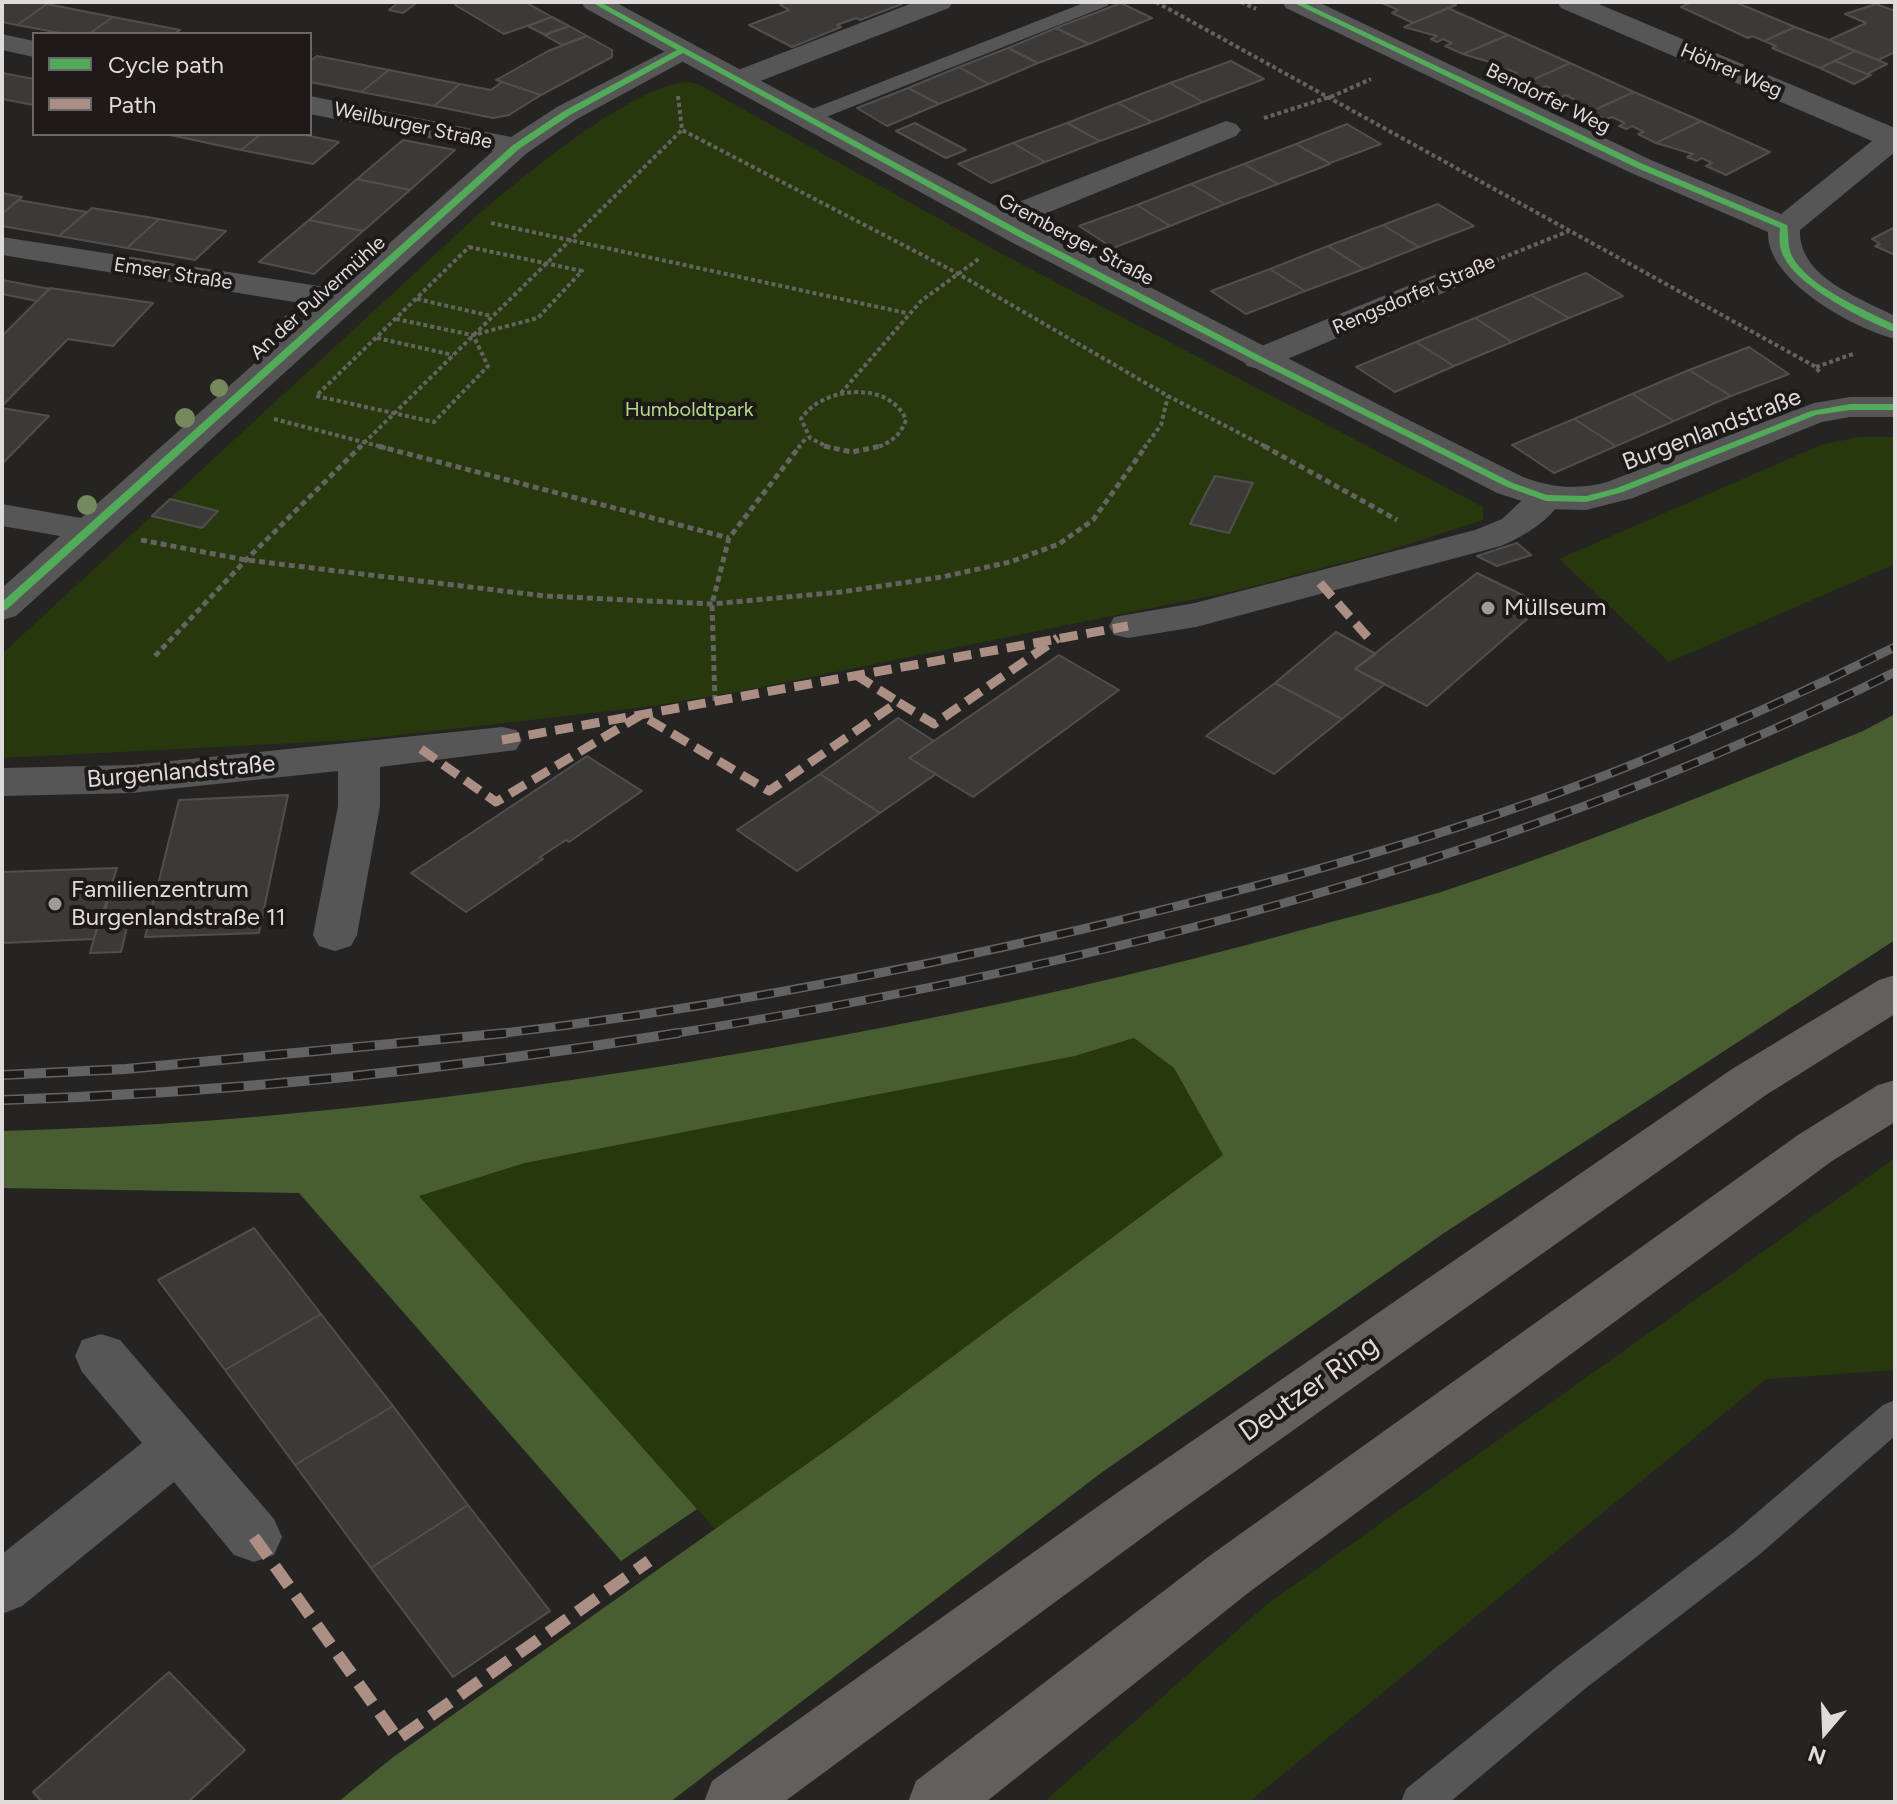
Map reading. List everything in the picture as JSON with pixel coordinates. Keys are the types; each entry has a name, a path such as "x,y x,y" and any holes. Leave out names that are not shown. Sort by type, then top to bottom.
{"main road":[{"name":"Deutzer Ring","path":"734,1802 1192,1471 1749,1082 1895,992"},
{"path":"938,1802 1228,1575 1815,1148 1895,1098"}],"street":[{"name":"Gremberger Straße","path":"595,2 1259,359 1510,485 1546,498"},
{"path":"740,79 939,2"},
{"name":"Bendorfer Weg","path":"1296,2 1640,166 1784,227"},
{"name":"Höhrer Weg","path":"1571,2 1893,138"},
{"path":"2,42 32,49"},
{"name":"An der Pulvermühle","path":"2,608 516,147 567,113 683,50"},
{"name":"Weilburger Straße","path":"312,105 516,147"},
{"path":"1011,228 1226,130"},
{"path":"1893,138 1784,227 1784,249 1798,272 1832,295 1895,329"},
{"name":"Emser Straße","path":"2,246 345,300"},
{"name":"Rengsdorfer Straße","path":"1259,359 1444,281"},
{"name":"Burgenlandstraße","path":"1546,498 1586,499 1620,490 1814,413 1850,407 1895,407"},
{"path":"1128,626 1196,615 1433,554 1515,527 1546,498"},
{"path":"2,515 89,530"},
{"name":"Burgenlandstraße","path":"2,782 132,779 502,740"},
{"path":"335,935 359,806 359,756"},
{"path":"101,1356 254,1537"},
{"path":"2,1588 177,1447"}],"lane":[{"path":"809,117 1101,2"},
{"path":"1420,1802 1573,1676 1746,1544 1895,1415"}],"path":[{"path":"1156,2 1333,96 1816,367 1821,374 1804,391 1814,413"},
{"path":"654,65 676,77 682,130"},
{"path":"1226,130 1333,96 1373,78"},
{"path":"155,656 246,560 682,130"},
{"path":"682,130 955,272 1168,396 1339,485 1401,523 1433,554"},
{"path":"443,213 906,313"},
{"path":"841,393 906,313 1011,228"},
{"path":"395,319 473,335 538,318 582,271 469,247 376,337 316,396 434,422 488,366 473,335"},
{"path":"416,299 491,316"},
{"path":"376,337 453,355"},
{"path":"841,393 876,394 902,408 907,417 907,427 888,445 871,450 835,450 807,437 801,419 805,411 814,403 841,393"},
{"path":"89,530 246,560 545,596 712,604 841,592 942,577 1010,562 1059,544 1093,520 1161,425 1168,396"},
{"path":"226,407 729,538"},
{"path":"715,701 712,604 729,538 807,437"}],"green space":[{"name":"Humboldtpark","path":"688,82 698,84 1002,254 1483,507 1483,520 1387,551 1235,591 737,692 645,707 354,740 2,758 2,654 480,213 550,156 610,115 665,87"},
{"path":"1858,437 1895,437 1895,564 1669,662 1559,559 1821,445"},
{"path":"1895,714 1895,940 1444,1233 1101,1473 670,1802 338,1802 392,1758 842,1439 1223,1155 1174,1068 1134,1038 1075,1056 525,1163 419,1196 697,1509 621,1561 299,1193 2,1188 2,1131 211,1120 523,1087 892,1026 1186,961 1406,902 1494,874 1706,794 1863,731"},
{"path":"1134,1038 1174,1068 1223,1155 842,1439 715,1529 419,1196 525,1163 1075,1056"},
{"path":"1895,1158 1895,1370 1766,1379 1249,1802 1044,1802 1266,1605"}],"building":[{"path":"2,2 47,4 17,25 2,22"},
{"path":"399,2 418,2 403,13 389,10"},
{"path":"459,2 525,2 552,17 504,34 455,5"},
{"path":"789,2 902,4 837,25 841,27 792,47 749,25 789,10 780,5"},
{"path":"1380,2 1449,2 1456,5 1413,23 1392,13 1398,10"},
{"path":"1692,2 1735,2 1795,27 1764,41 1752,36 1748,38 1681,7"},
{"path":"1121,3 1152,18 1089,44 1056,28"},
{"path":"47,4 113,17 92,32 54,32 17,25"},
{"path":"1876,4 1895,11 1895,52 1878,60 1829,40 1866,23 1845,14"},
{"path":"1448,8 1508,35 1463,54 1445,46 1452,43 1431,39 1437,36 1404,27"},
{"path":"113,17 180,30 177,32 92,32"},
{"path":"552,17 569,26 545,35 528,26"},
{"path":"569,26 587,36 562,45 544,35"},
{"path":"1795,27 1855,51 1820,68 1772,48 1776,46 1764,41"},
{"path":"1056,28 1089,44 1038,63 1008,48"},
{"path":"1508,35 1570,63 1526,83 1511,76 1517,73 1507,69 1501,71 1493,68 1499,65 1463,54"},
{"path":"587,36 612,50 612,57 541,95 496,80 548,51"},
{"path":"1008,48 1038,63 989,84 959,67"},
{"path":"1855,51 1887,64 1867,74 1835,61"},
{"path":"317,56 389,70 361,92 312,82 312,60"},
{"path":"1231,61 1264,79 1203,102 1170,83"},
{"path":"1835,61 1871,75 1854,84 1820,68"},
{"path":"1570,63 1634,92 1590,112 1570,103 1577,101 1566,95 1560,98 1553,95 1559,92 1546,86 1539,89 1526,83"},
{"path":"959,67 989,84 939,104 908,88"},
{"path":"389,70 460,84 434,106 361,92"},
{"path":"2,73 32,79 32,105 2,99"},
{"path":"502,82 541,95 509,115 493,118 434,106 460,84 491,90"},
{"path":"1170,83 1203,102 1152,122 1118,103"},
{"path":"908,88 939,104 887,126 857,108"},
{"path":"1634,92 1701,121 1656,143 1638,134 1644,132 1632,126 1627,129 1619,126 1625,123 1612,117 1606,119 1590,112"},
{"path":"1118,103 1152,122 1100,141 1067,123"},
{"path":"1701,121 1770,152 1726,175 1706,166 1712,163 1702,158 1697,161 1687,157 1693,154 1656,143"},
{"path":"915,123 966,150 946,158 896,131"},
{"path":"1067,123 1100,141 1045,162 1013,143"},
{"path":"1347,124 1381,144 1330,163 1296,144"},
{"path":"175,136 258,136 241,150"},
{"path":"258,136 309,136 339,142 313,164 241,150"},
{"path":"403,140 455,150 410,190 357,179"},
{"path":"1013,143 1045,162 991,183 958,164"},
{"path":"1296,144 1330,164 1278,184 1244,164"},
{"path":"1244,164 1278,184 1225,204 1191,184"},
{"path":"357,179 410,190 363,231 309,220"},
{"path":"1191,184 1225,204 1170,226 1137,205"},
{"path":"2,193 22,197 2,214"},
{"path":"18,200 87,212 59,236 2,226 2,214"},
{"path":"1438,204 1474,226 1419,247 1383,225"},
{"path":"1137,205 1170,226 1113,248 1079,226"},
{"path":"92,208 159,219 127,248 59,236"},
{"path":"159,219 226,231 195,260 127,248"},
{"path":"309,220 363,231 314,274 259,262"},
{"path":"1383,225 1419,247 1364,269 1328,246"},
{"path":"1895,227 1895,255 1875,246 1880,244 1872,239"},
{"path":"1328,246 1364,269 1305,291 1270,269"},
{"path":"1270,269 1305,291 1246,314 1211,291"},
{"path":"1586,273 1623,296 1569,318 1531,295"},
{"path":"2,280 50,289 37,301 2,294"},
{"path":"50,288 153,303 113,346 68,339 2,406 2,336"},
{"path":"1531,295 1569,318 1512,342 1475,318"},
{"path":"1475,318 1512,342 1454,366 1416,342"},
{"path":"1416,342 1454,366 1395,392 1356,367"},
{"path":"1749,347 1789,374 1731,396 1689,370"},
{"path":"1689,370 1731,396 1674,421 1632,394"},
{"path":"1632,394 1674,421 1616,446 1574,419"},
{"path":"2,408 49,416 2,464"},
{"path":"1574,419 1616,446 1554,473 1512,445"},
{"path":"1215,476 1253,483 1229,533 1190,524"},
{"path":"170,499 218,511 202,528 152,516"},
{"path":"1517,543 1531,555 1497,566 1477,556"},
{"path":"1477,573 1543,605 1427,706 1355,669"},
{"path":"1336,632 1376,654 1355,669 1385,684 1342,719 1275,683"},
{"path":"1059,655 1119,690 973,797 909,758"},
{"path":"1275,683 1342,719 1274,774 1206,736"},
{"path":"898,718 934,741 909,758 936,774 880,813 820,774"},
{"path":"587,756 642,791 569,842 566,840 540,857 543,859 466,912 411,873"},
{"path":"820,774 880,813 797,871 737,830"},
{"path":"288,795 259,933 145,937 179,800"},
{"name":"Familienzentrum Burgenlandstraße 11","path":"117,868 94,939 2,943 2,872"},
{"path":"157,887 148,922 103,920 111,888"},
{"path":"129,919 121,952 90,953 99,920"},
{"path":"254,1228 321,1314 225,1370 158,1280"},
{"path":"321,1314 393,1406 295,1465 225,1370"},
{"path":"393,1406 468,1505 371,1568 295,1465"},
{"path":"468,1505 550,1611 453,1677 371,1568"},
{"path":"169,1672 245,1750 188,1802 42,1802 33,1792"}],"railway":[{"path":"500,1034 638,1015 861,977 1083,929 1286,878 1421,839 1619,770 1758,712 1895,647"},
{"path":"665,1035 981,977 1138,941 1295,900 1449,853 1601,800 1750,740 1895,672"},
{"path":"500,1034 506,1033"},
{"path":"2,1100 172,1092 341,1077 510,1058 678,1033"},
{"path":"2,1075 126,1069 500,1034"},
{"path":"488,1035 500,1034"}],"marked path":[{"path":"1320,583 1373,643"},
{"path":"502,740 1128,626"},
{"path":"421,749 496,802 641,715 769,791 898,702 934,724 1058,638"},
{"path":"856,675 898,702"},
{"path":"254,1537 398,1739 649,1561"}],"cycle path":[{"path":"595,2 1024,236 1259,359 1510,485 1546,498 1586,499 1620,490 1814,413 1850,407 1895,407"},
{"path":"1296,2 1640,166 1784,227 1784,247 1789,260 1800,272 1831,295 1895,329"},
{"path":"2,608 516,147 567,113 683,50"}],"place":[{"name":"Müllseum","path":"1488,608"},
{"name":"Familienzentrum Burgenlandstraße 11","path":"55,904"}]}
